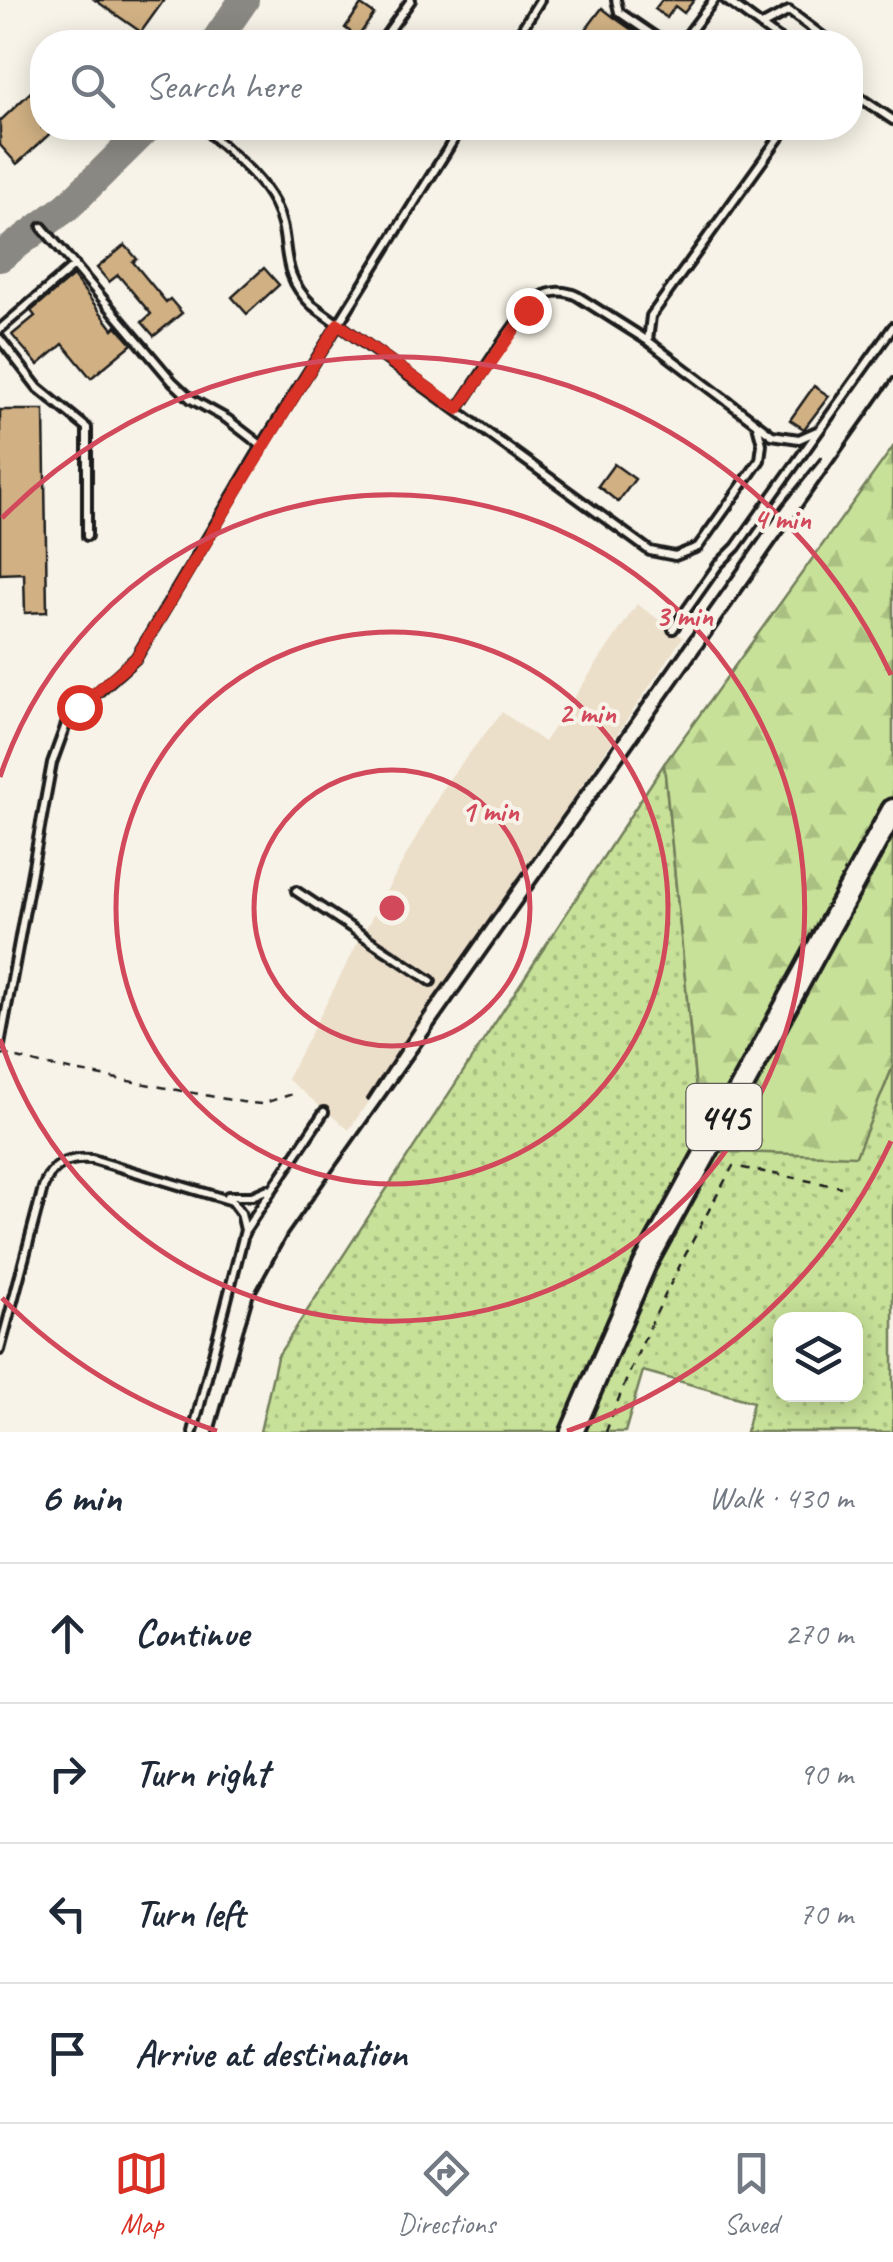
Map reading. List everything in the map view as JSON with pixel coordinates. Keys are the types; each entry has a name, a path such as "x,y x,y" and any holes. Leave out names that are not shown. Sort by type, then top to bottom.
{"main road":[{"name":"445","path":"572,1432 645,1264 893,810"}],"lane":[{"path":"390,30 411,0"},
{"path":"521,30 540,0"},
{"path":"616,0 618,12 645,30"},
{"path":"692,30 714,0"},
{"path":"727,0 766,30"},
{"path":"760,26 789,11 814,30"},
{"path":"863,100 893,120"},
{"path":"216,140 266,191 280,220 292,280 312,305 650,551 675,556 698,547 755,469 761,454 757,425"},
{"path":"0,1045 60,737 79,707 136,658 262,446 453,140"},
{"path":"648,342 651,316 777,140"},
{"path":"42,226 191,400 227,419 262,446"},
{"path":"0,329 75,264"},
{"path":"458,409 528,310 548,294 565,292 578,296 648,342 757,425 782,439 799,439 817,432"},
{"path":"673,629 893,326"},
{"path":"0,340 38,388 87,428 87,536"},
{"path":"296,891 430,981"},
{"path":"193,1432 245,1230 324,1112"},
{"path":"0,1350 43,1188 56,1166 74,1159 92,1159 216,1195 238,1207 245,1230"},
{"path":"216,1195 252,1196 273,1185"}],"path":[{"path":"0,1054 242,1102 272,1102 299,1092"},
{"path":"606,1432 622,1386 674,1274 733,1166 841,1186"}],"shaded area":[{"path":"637,604 683,637 349,1130 287,1079 355,948 446,783 502,712 544,742"}],"green space":[{"path":"893,447 893,1066 856,1156 702,1151 664,764"},
{"path":"664,764 702,1151 856,1155 893,1066 893,1432 746,1432 753,1402 643,1371 625,1432 260,1432 277,1357"}],"building":[{"path":"95,0 164,0 142,30"},
{"path":"662,0 694,0 684,13 675,6 667,18 655,9"},
{"path":"361,5 374,14 363,30 345,28"},
{"path":"602,8 632,30 586,30"},
{"path":"30,93 30,140 43,140 17,164 0,145 0,121"},
{"path":"125,245 137,259 133,262 166,302 170,299 182,313 154,336 142,322 151,314 118,275 109,282 97,268"},
{"path":"264,268 279,285 247,314 232,297"},
{"path":"73,276 113,329 116,326 132,344 91,378 63,344 38,365 12,335 35,316 31,311"},
{"path":"814,386 829,396 804,429 790,420"},
{"path":"0,410 44,410 47,612 25,613 24,573 0,574"},
{"path":"614,464 635,479 618,502 598,486"}],"taxiway":[{"path":"223,30 244,0"},
{"path":"0,257 68,206 135,140"}],"railway":[{"path":"214,1432 253,1297 287,1235 893,378"},
{"path":"368,1099 783,505 821,458"}],"route":[{"path":"79,707 136,658 338,324 458,409 528,310"}]}
